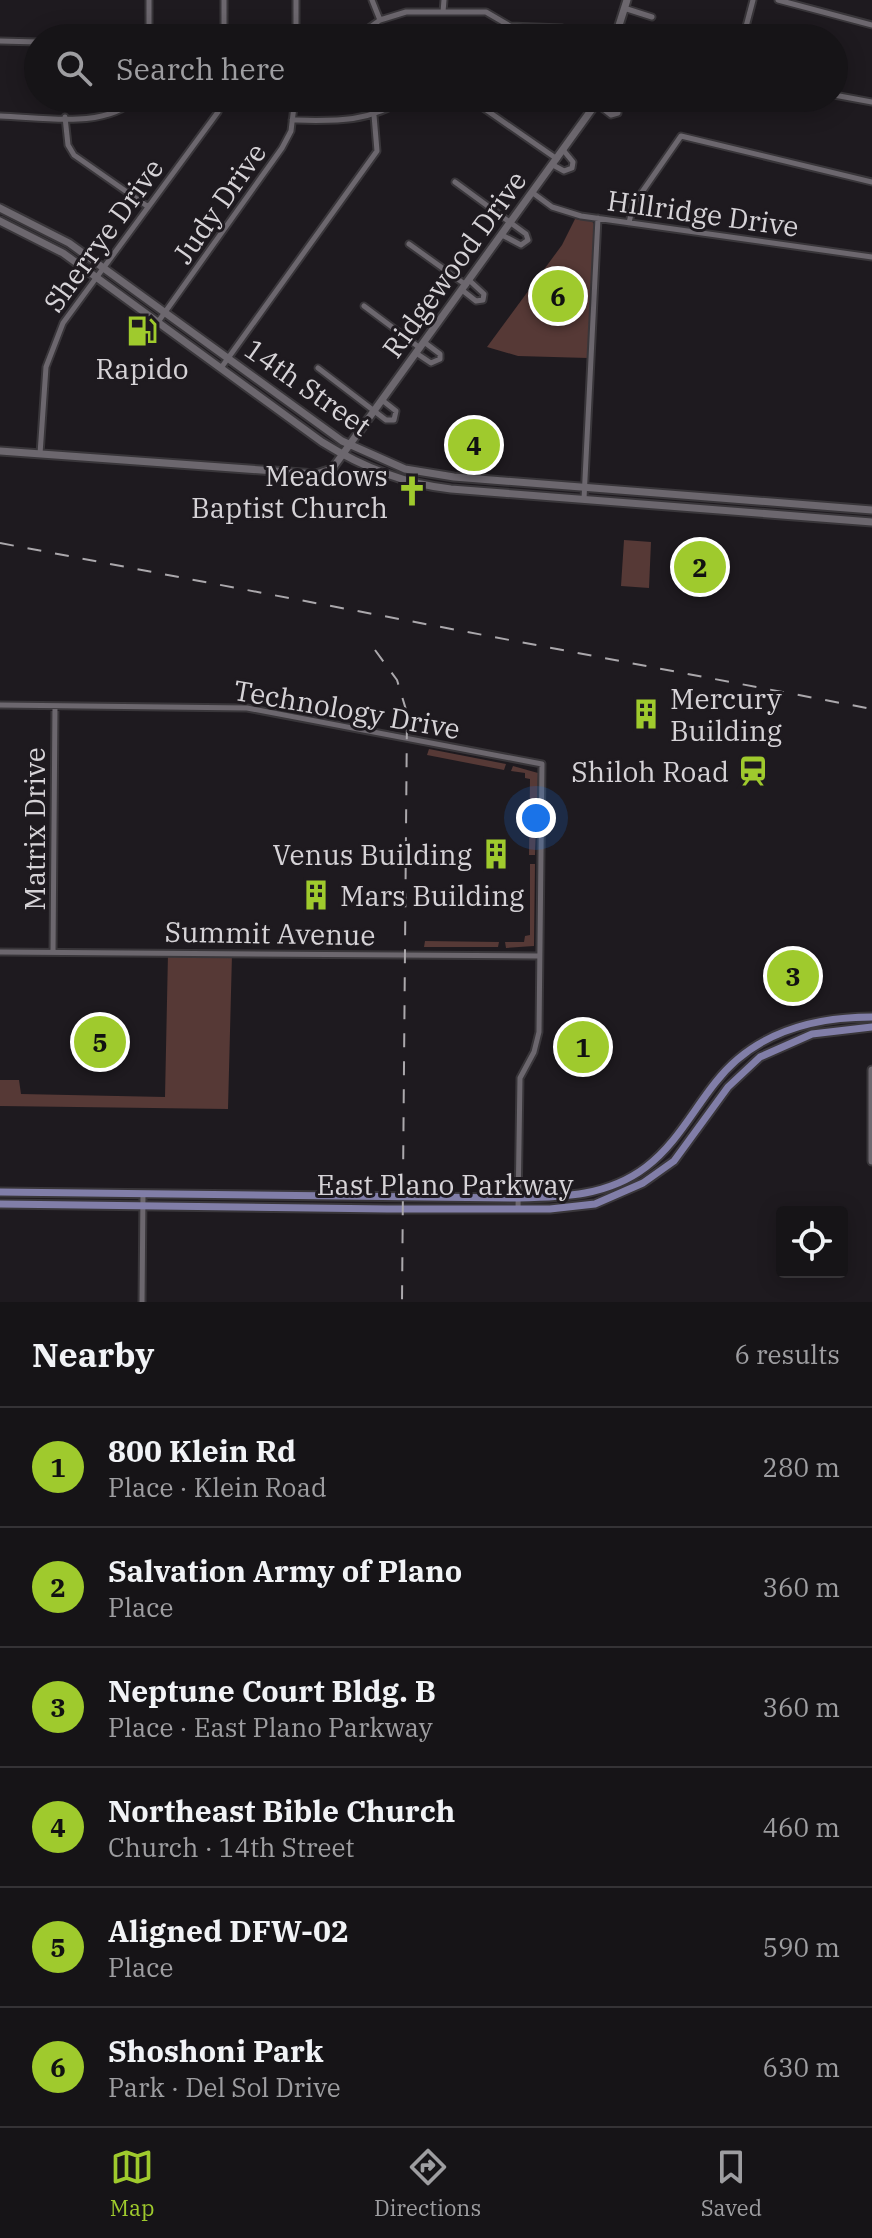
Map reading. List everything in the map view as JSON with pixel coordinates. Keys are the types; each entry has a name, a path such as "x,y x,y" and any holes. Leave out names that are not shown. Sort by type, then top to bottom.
{"main road":[{"path":"620,24 627,4"},
{"name":"Ridgewood Drive","path":"342,455 592,112"},
{"name":"14th Street","path":"0,208 44,227 349,445 409,470 872,510"},
{"name":"14th Street","path":"0,221 45,243 95,277 342,455 406,481 502,493 872,522"},
{"path":"0,451 316,474 332,469 342,455"},
{"path":"406,481 409,470"},
{"path":"502,493 503,480"},
{"path":"698,507 699,495"},
{"path":"793,514 794,502"},
{"name":"East Plano Parkway","path":"0,1192 518,1198 589,1194 637,1173 673,1142 718,1079 754,1048 777,1034 811,1022 872,1017"},
{"name":"East Plano Parkway","path":"0,1204 518,1209 595,1204 643,1183 688,1146 713,1105 760,1057 812,1034 872,1027"},
{"path":"754,1048 760,1057"},
{"path":"872,1070 872,1161"},
{"path":"637,1173 643,1183"},
{"path":"50,1192 50,1204"},
{"path":"212,1195 212,1207"},
{"path":"313,1196 313,1207"},
{"path":"384,1197 384,1209"}],"street":[{"path":"149,0 149,24"},
{"path":"224,0 224,24"},
{"path":"296,0 296,24"},
{"path":"372,0 380,20"},
{"path":"443,12 444,0"},
{"path":"747,24 753,0"},
{"path":"778,0 872,25"},
{"path":"627,4 652,17"},
{"path":"374,24 406,12 486,12 510,24"},
{"path":"0,41 24,42"},
{"path":"848,98 872,102"},
{"path":"0,116 65,117 112,115 116,112"},
{"name":"Sherrye Drive","path":"40,454 50,354 63,323 218,112"},
{"name":"Judy Drive","path":"158,323 282,148 291,131 293,112"},
{"path":"292,120 340,122 379,112"},
{"path":"488,112 564,171 572,168 573,162 564,151"},
{"path":"220,369 377,151 374,115"},
{"path":"65,117 68,145 74,155 147,206"},
{"path":"629,223 633,205 681,136 872,182"},
{"path":"455,182 526,234 527,242 521,245 502,235"},
{"name":"Hillridge Drive","path":"533,193 559,210 598,218 872,257"},
{"path":"584,499 598,218"},
{"path":"409,244 466,285"},
{"path":"364,306 420,348"},
{"path":"318,368 389,421 395,418 396,411 382,400"},
{"name":"Technology Drive","path":"0,705 247,708 542,764 539,956"},
{"name":"Matrix Drive","path":"53,952 55,706"},
{"name":"Summit Avenue","path":"0,952 539,956"},
{"path":"518,1209 518,1094 520,1078 538,1040 539,956"},
{"path":"142,1302 143,1194"}],"shaded area":[{"path":"575,219 592,221 595,226 588,358 518,356 487,347 562,245"},
{"path":"624,540 651,542 649,588 621,586"},
{"path":"429,749 506,764 504,770 427,755"},
{"path":"513,766 538,773 535,855 529,855 530,779 525,778 525,773 511,771"},
{"path":"530,864 535,864 534,946 506,948 505,942 524,942 525,936 530,935"},
{"path":"425,941 499,942 498,947 424,947"},
{"path":"168,953 232,954 228,1109 0,1106 0,1080 19,1080 21,1094 165,1097"}],"railway":[{"path":"0,543 872,709"},
{"path":"375,650 397,680 407,713 402,1302"}],"place":[{"name":"Shoshoni Park","path":"558,296"},
{"name":"Rapido","path":"142,331"},
{"name":"Northeast Bible Church","path":"474,445"},
{"name":"Meadows Baptist Church","path":"412,491"},
{"name":"Salvation Army of Plano","path":"700,567"},
{"name":"Mercury Building","path":"646,714"},
{"name":"Shiloh Road","path":"753,771"},
{"name":"Venus Building","path":"496,854"},
{"name":"Mars Building","path":"316,895"},
{"name":"Neptune Court Bldg. B","path":"793,976"},
{"name":"Aligned DFW-02","path":"100,1042"},
{"name":"800 Klein Rd","path":"583,1047"}]}
